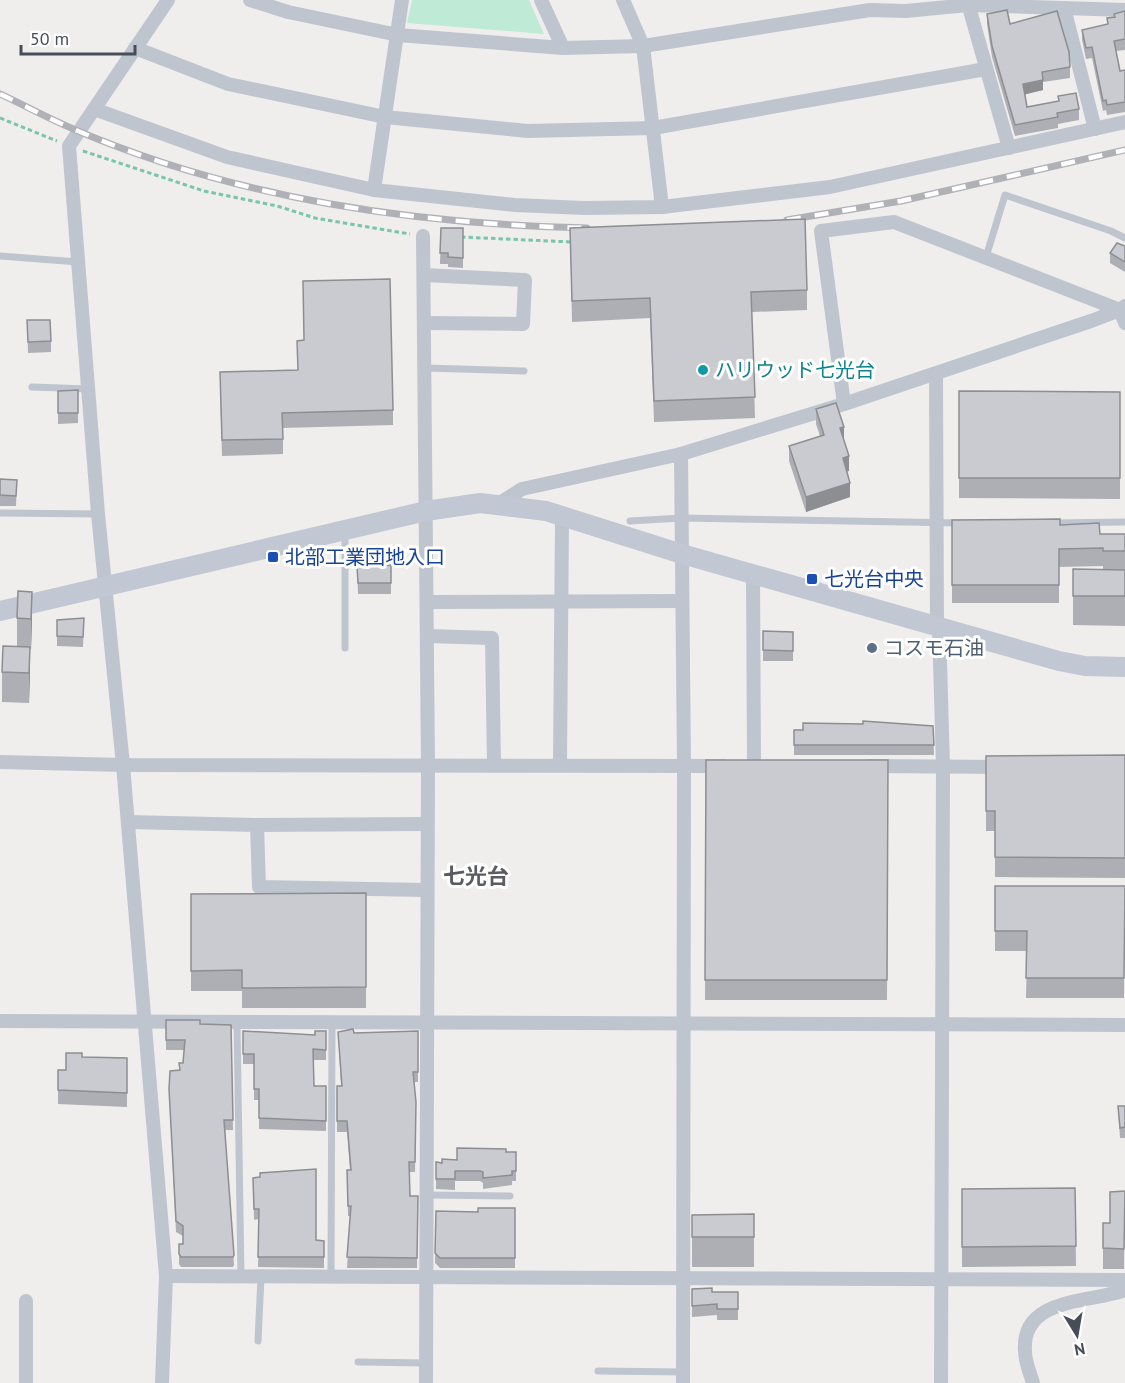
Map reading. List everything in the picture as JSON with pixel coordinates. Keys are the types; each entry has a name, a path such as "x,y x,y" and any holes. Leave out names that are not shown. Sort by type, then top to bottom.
{"street":[{"path":"162,1383 166,1276 146,1022 98,514 69,146 168,0"},
{"path":"250,0 288,12 398,35 563,48 643,46 904,5 968,2 1125,9"},
{"path":"374,190 402,0"},
{"path":"541,0 563,48"},
{"path":"623,0 643,46 662,207"},
{"path":"968,2 1009,148"},
{"path":"1064,8 1095,129"},
{"path":"135,48 228,84 385,117 528,131 653,128 986,69"},
{"path":"94,109 227,157 374,190 515,205 662,207 830,187 1125,122"},
{"path":"844,404 821,231 894,222 1124,310"},
{"path":"423,236 428,765 426,1383"},
{"path":"424,275 525,280 523,324 425,323"},
{"path":"500,503 522,489 681,454 844,404 1124,310"},
{"path":"936,374 936,523 943,766 941,1383"},
{"path":"681,454 684,766 683,1377"},
{"path":"539,510 542,492 548,484"},
{"path":"0,611 426,511 457,505 500,503 562,516 682,554 1059,661 1084,666 1125,667"},
{"path":"560,765 562,516"},
{"path":"0,762 123,765 760,766 753,574"},
{"path":"427,602 682,601"},
{"path":"427,636 492,638 494,765"},
{"path":"860,766 1023,767"},
{"path":"128,822 257,825 427,824"},
{"path":"257,825 259,887 427,890"},
{"path":"0,1021 1125,1025"},
{"path":"166,1276 1125,1280"},
{"path":"1033,1383 1024,1351 1030,1328 1041,1313 1056,1306 1125,1290"},
{"path":"26,1301 26,1383"}],"lane":[{"path":"986,257 1005,195 1111,231 1125,238"},
{"path":"0,256 78,262"},
{"path":"425,368 524,371"},
{"path":"32,387 88,389"},
{"path":"0,513 98,514"},
{"path":"630,521 681,518 972,523"},
{"path":"1042,523 1125,522"},
{"path":"345,530 345,648"},
{"path":"237,1023 241,1276"},
{"path":"331,1277 332,1023"},
{"path":"425,1195 510,1196"},
{"path":"258,1341 261,1277"},
{"path":"358,1362 426,1363"},
{"path":"598,1371 683,1377"}],"path":[{"path":"0,118 69,146 204,191 277,206 315,218 423,236"},
{"path":"458,237 578,243"}],"green space":[{"path":"412,0 529,0 544,34 407,23"}],"building":[{"path":"1007,10 1010,24 1057,11 1069,52 1070,67 1042,72 1043,80 1023,84 1027,107 1059,101 1058,96 1076,93 1079,109 1057,113 1058,117 1015,125 992,46 987,14"},
{"path":"1125,11 1125,39 1114,41 1120,71 1125,70 1125,102 1107,105 1106,100 1103,101 1092,47 1086,48 1082,30 1108,24 1107,18 1115,17 1114,14"},
{"name":"ハリウッド七光台","path":"805,219 807,290 751,292 755,397 654,401 650,298 572,301 570,228"},
{"path":"441,228 463,228 463,258 448,257 448,253 440,253"},
{"path":"1117,243 1125,246 1125,262 1110,253"},
{"path":"390,279 393,410 282,413 283,439 222,440 220,372 298,370 297,341 304,340 303,281"},
{"path":"27,320 50,320 51,341 28,342"},
{"path":"78,390 78,413 58,413 58,391"},
{"path":"959,391 1120,392 1120,478 959,478"},
{"path":"836,403 844,427 840,428 849,456 843,458 850,483 806,497 789,446 824,435 816,409"},
{"path":"0,479 17,480 16,496 0,495"},
{"path":"1060,519 1060,525 1099,523 1100,534 1125,534 1125,551 1103,551 1103,548 1059,549 1059,585 952,585 952,520"},
{"path":"391,565 391,583 358,583 357,566"},
{"path":"1073,569 1125,570 1125,596 1073,596"},
{"path":"18,591 32,592 31,619 17,618"},
{"path":"84,618 83,637 57,636 57,620"},
{"path":"763,631 793,632 793,651 763,650"},
{"path":"3,646 30,647 29,673 2,672"},
{"path":"863,721 933,726 934,745 794,745 794,730 803,730 803,723 863,724"},
{"path":"1125,755 1125,858 995,857 995,811 986,811 986,756"},
{"path":"706,760 888,760 887,980 705,980"},
{"path":"995,886 1125,886 1124,978 1026,978 1027,931 995,931"},
{"path":"366,893 366,987 242,988 242,970 191,971 191,894"},
{"path":"166,1020 200,1020 200,1024 231,1025 233,1120 224,1120 233,1257 181,1257 179,1254 179,1244 183,1244 183,1226 176,1221 169,1089 170,1071 180,1070 179,1063 183,1063 185,1040 166,1040"},
{"path":"353,1029 354,1033 418,1031 418,1072 413,1072 416,1102 415,1162 409,1162 410,1196 418,1196 417,1258 347,1257 351,1206 348,1206 347,1170 351,1170 347,1121 337,1121 337,1086 342,1086 338,1032"},
{"path":"243,1031 315,1035 315,1031 326,1031 326,1050 313,1049 314,1086 326,1086 326,1121 259,1118 259,1089 254,1089 254,1054 243,1054"},
{"path":"66,1053 82,1053 82,1057 127,1058 127,1093 58,1090 58,1070 66,1070"},
{"path":"1118,1106 1125,1106 1125,1127 1120,1128"},
{"path":"457,1148 506,1149 506,1152 516,1152 516,1171 512,1171 512,1175 483,1178 483,1172 480,1171 455,1171 455,1179 436,1179 436,1162 442,1163 442,1159 457,1160"},
{"path":"316,1169 316,1240 324,1241 324,1257 258,1257 259,1209 254,1209 253,1178 260,1177 260,1173"},
{"path":"1075,1188 1076,1246 962,1247 962,1189"},
{"path":"1125,1191 1124,1249 1103,1248 1103,1223 1110,1223 1110,1192"},
{"path":"478,1208 515,1208 515,1258 440,1258 435,1253 436,1211 478,1212"},
{"path":"754,1214 754,1237 692,1237 692,1215"},
{"path":"712,1288 712,1292 738,1292 738,1309 717,1309 717,1304 692,1306 692,1289"}],"railway":[{"path":"0,94 68,127 139,155 264,191 328,204 457,221 587,228"},
{"path":"787,220 901,201 1125,150"}],"place":[{"name":"ハリウッド七光台","path":"703,370"},
{"name":"北部工業団地入口","path":"273,557"},
{"name":"七光台中央","path":"812,579"},
{"name":"コスモ石油","path":"872,648"}],"district":[{"name":"七光台","path":"476,876"}]}
